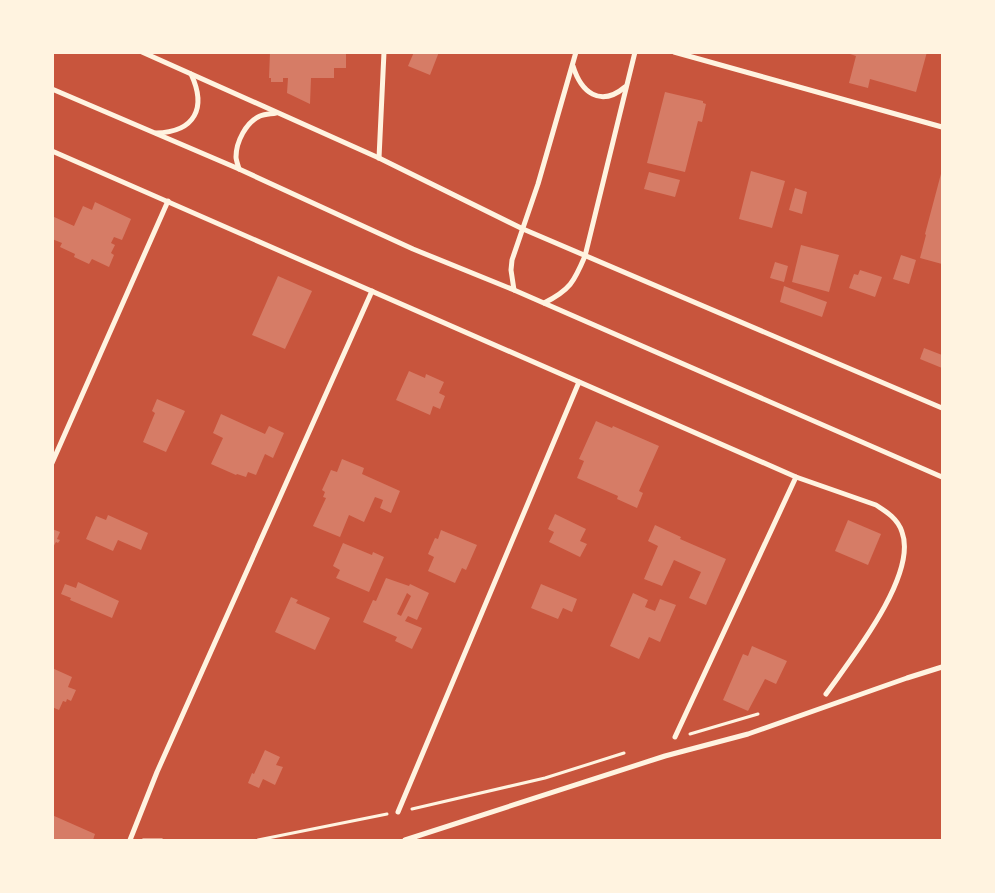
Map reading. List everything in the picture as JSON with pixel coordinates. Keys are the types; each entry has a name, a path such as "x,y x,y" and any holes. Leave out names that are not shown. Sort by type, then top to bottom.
{"street":[{"path":"142,52 379,158 523,229 942,408"},
{"path":"379,158 384,52"},
{"path":"514,290 511,270 512,260 576,52"},
{"path":"544,303 557,297 570,286 584,256 635,52"},
{"path":"674,52 942,127"},
{"path":"573,65 579,83 585,90 593,94 611,96 626,86"},
{"path":"153,133 169,133 185,127 194,117 199,106 198,95 191,74"},
{"path":"52,89 239,169 413,249 514,290 942,478"},
{"path":"239,169 236,158 238,147 241,135 248,124 259,116 277,113"},
{"path":"52,151 796,477 876,505 895,520 902,531 905,554 900,573 885,606 863,642 826,694"},
{"path":"52,463 168,202"},
{"path":"130,840 157,772 372,291"},
{"path":"398,812 579,382"},
{"path":"675,737 796,477"},
{"path":"405,840 665,756 748,734 942,667"}],"path":[{"path":"675,737 761,713"},
{"path":"258,840 398,812 545,778 628,752"},
{"path":"130,840 162,840"}],"building":[{"path":"270,52 346,52 346,68 334,68 334,78 311,78 310,104 287,93 288,78 283,78 283,82 271,82 271,78 269,78"},
{"path":"414,52 439,52 430,75 408,66"},
{"path":"851,52 927,52 916,92 870,79 868,88 849,83 856,56 850,54"},
{"path":"665,92 703,101 706,104 702,122 698,121 685,172 647,163"},
{"path":"942,170 942,264 920,258"},
{"path":"751,171 785,181 772,228 739,219"},
{"path":"649,172 680,180 675,197 644,189"},
{"path":"795,188 807,192 802,214 789,210"},
{"path":"95,202 131,219 122,240 114,237 111,243 115,245 111,253 114,255 109,267 92,259 89,264 74,257 75,254 60,247 62,243 52,239 52,216 74,226 83,206 92,210"},
{"path":"801,245 839,255 829,292 792,282"},
{"path":"901,255 916,260 909,284 893,279"},
{"path":"775,262 788,266 784,282 770,278"},
{"path":"860,270 882,277 875,297 849,288 854,274 858,275"},
{"path":"278,276 312,291 285,349 252,335"},
{"path":"784,286 827,302 822,317 780,302"},
{"path":"924,348 942,355 942,368 920,359"},
{"path":"409,371 425,378 426,374 444,382 439,393 445,396 440,409 433,406 430,415 396,400"},
{"path":"157,399 185,411 166,452 143,442 155,413 152,411"},
{"path":"221,414 265,434 269,426 284,433 273,458 265,454 256,475 248,472 246,477 236,475 211,464 223,438 213,433"},
{"path":"596,421 612,428 613,426 659,446 639,491 643,493 637,508 617,499 618,496 577,478 584,461 579,459"},
{"path":"342,459 364,468 362,474 400,491 391,513 380,508 383,500 375,497 364,522 349,515 340,537 313,526 326,498 323,497 325,492 322,490 331,470 337,472"},
{"path":"555,514 586,529 580,541 587,544 580,557 549,542 554,532 548,529"},
{"path":"108,515 148,533 141,550 118,540 113,551 86,539 96,516 106,520"},
{"path":"848,520 881,534 868,565 835,551"},
{"path":"655,525 681,537 680,539 726,559 706,605 689,598 701,572 674,560 662,586 644,579 658,546 648,541"},
{"path":"52,529 60,532 57,539 60,540 58,543 56,542 52,549"},
{"path":"441,530 477,545 466,570 462,568 455,583 428,571 434,557 428,554 435,538 438,539"},
{"path":"343,543 372,555 373,552 384,557 369,592 336,578 340,570 333,566"},
{"path":"386,578 409,586 410,584 429,593 417,620 408,616 405,621 422,628 412,649 395,641 397,637 363,622 373,600 376,601","holes":["407,593 411,596 401,616 397,614"]},
{"path":"78,582 119,601 112,618 70,600 71,598 61,594 65,584 76,588"},
{"path":"541,584 577,599 572,612 563,608 558,619 531,608"},
{"path":"633,593 648,600 645,607 655,611 660,599 676,605 660,642 649,637 639,659 610,646"},
{"path":"291,597 298,600 296,603 330,618 315,650 275,632"},
{"path":"752,646 787,661 776,684 765,679 748,711 723,700 743,654 748,656"},
{"path":"52,668 72,677 68,687 76,690 71,701 67,699 66,702 63,701 59,710 52,707"},
{"path":"265,750 280,757 276,765 283,767 275,785 263,779 259,788 248,783"},
{"path":"52,815 95,834 93,840 52,840"}]}
